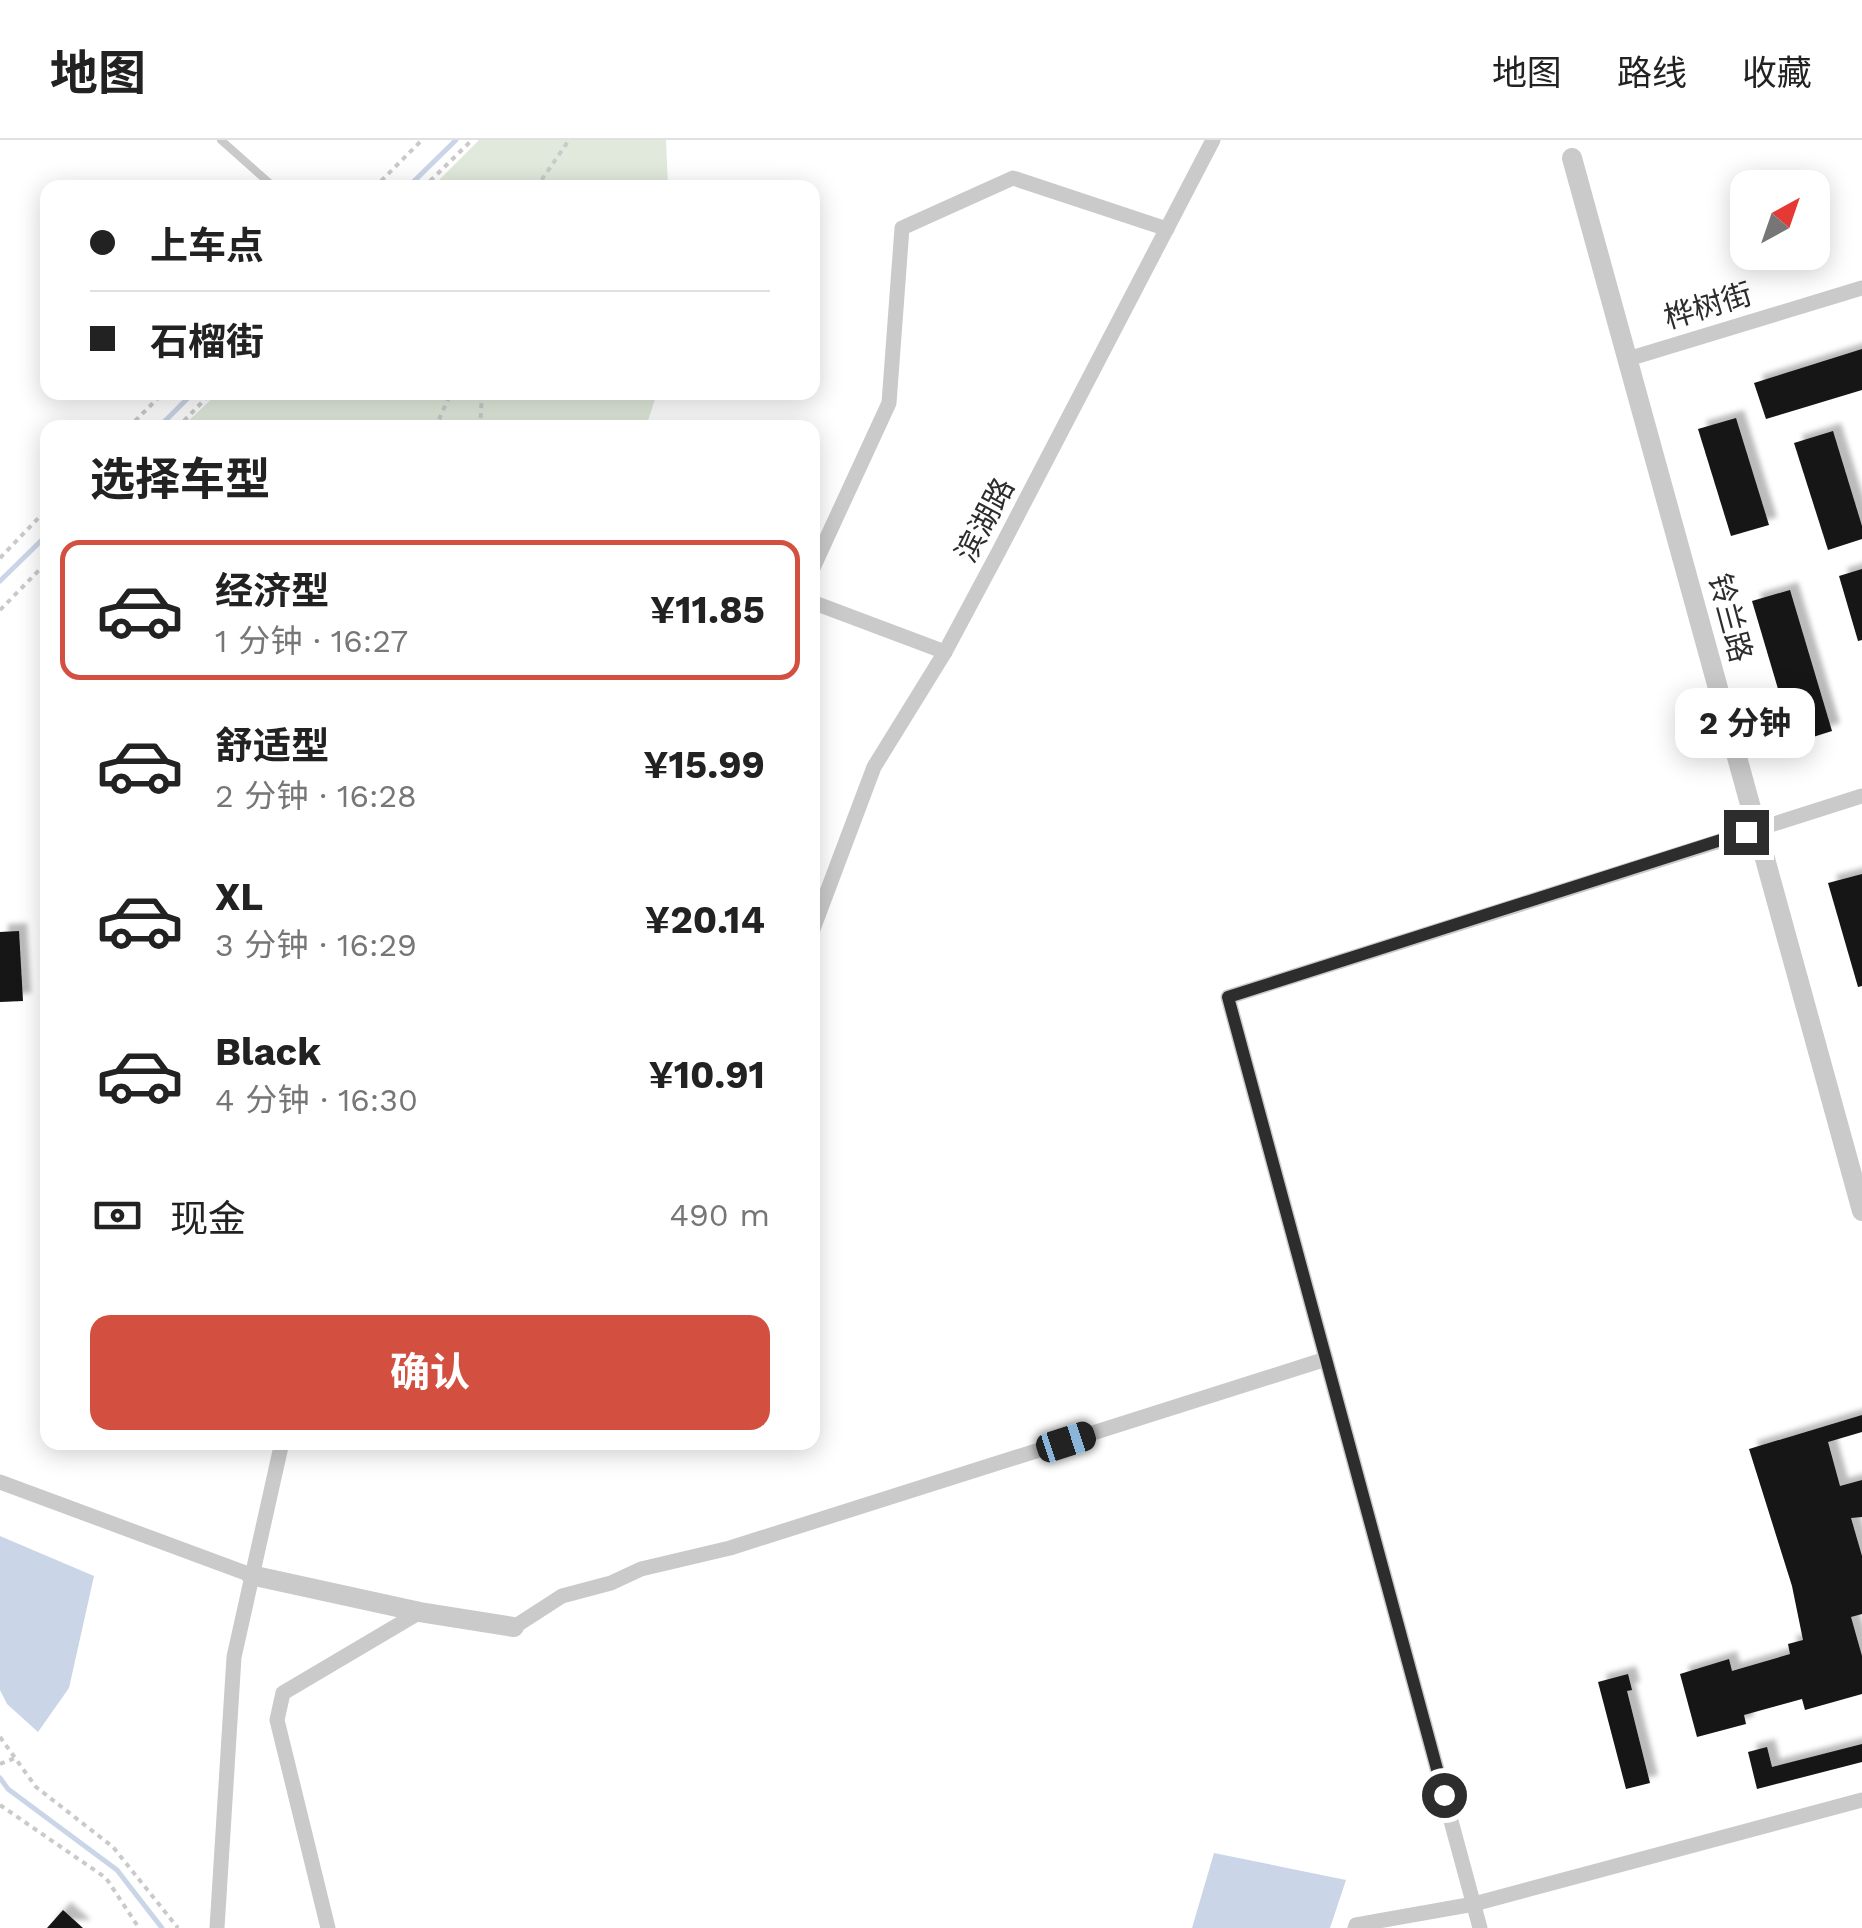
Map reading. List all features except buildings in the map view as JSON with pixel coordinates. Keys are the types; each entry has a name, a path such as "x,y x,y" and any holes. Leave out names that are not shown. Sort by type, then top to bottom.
{"street":[{"name":"滨湖路","path":"820,908 874,767 945,652 1214,140"},
{"name":"铃兰路","path":"1572,158 1862,1211"},
{"path":"820,553 889,403 902,228 1013,178 1167,229"},
{"name":"桦树街","path":"1628,359 1862,288"},
{"path":"820,605 945,652"},
{"path":"1480,1928 1228,997 1862,796"},
{"path":"0,1482 251,1574 420,1612 514,1627 562,1596 611,1583 640,1569 730,1548 1326,1359"},
{"path":"216,1928 234,1657 280,1450"},
{"path":"328,1928 277,1720 283,1693 420,1612"},
{"path":"1355,1928 1474,1904 1862,1800"}],"lane":[{"path":"221,140 266,180"}],"path":[{"path":"382,180 422,140"},
{"path":"431,180 472,140"},
{"path":"542,180 569,140"},
{"path":"136,420 156,400"},
{"path":"184,420 204,400"},
{"path":"0,558 40,516"},
{"path":"0,610 40,570"},
{"path":"0,1736 36,1787 113,1847 178,1928"},
{"path":"0,1764 15,1758"},
{"path":"0,1805 106,1878 139,1928"}],"shaded area":[{"path":"479,140 666,140 668,180 439,180"},
{"path":"210,400 655,400 648,420 189,420"}],"water":[{"path":"0,1536 94,1576 69,1688 38,1732 7,1704 0,1690"},
{"path":"1214,1853 1346,1880 1330,1928 1192,1928"}],"waterway":[{"path":"415,180 456,140"},
{"path":"166,420 186,400"},
{"path":"0,581 40,542"},
{"path":"0,1778 8,1789 117,1870 162,1928"}],"route":[{"path":"1444,1795 1228,997 1746,832"}]}
